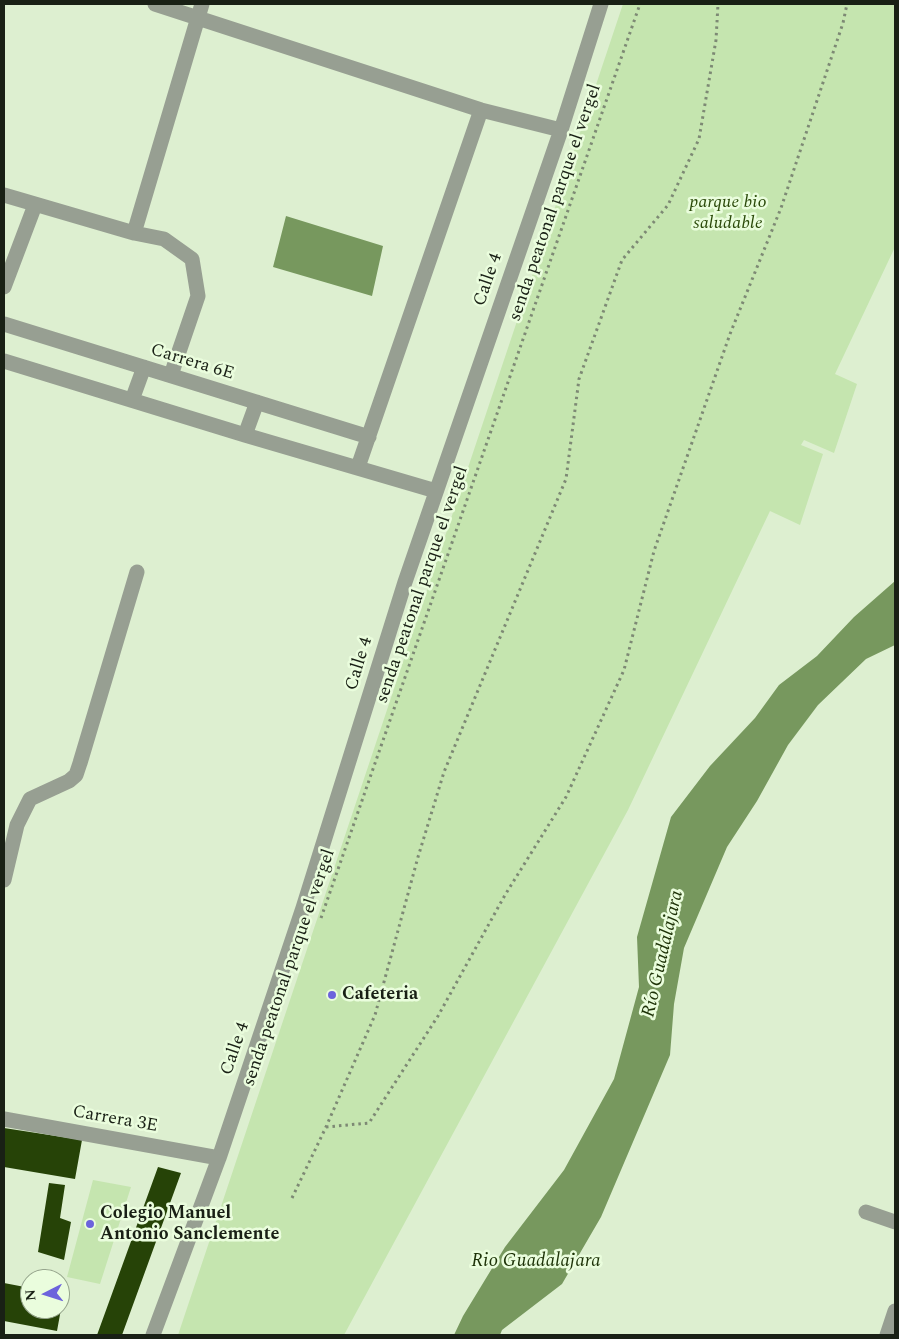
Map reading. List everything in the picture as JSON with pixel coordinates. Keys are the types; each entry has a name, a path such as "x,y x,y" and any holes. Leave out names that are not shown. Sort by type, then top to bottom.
{"street":[{"path":"155,4 200,11 481,110 561,130"},
{"name":"Calle 4","path":"154,1335 219,1158 303,908 405,582 561,130 601,4"},
{"path":"134,232 200,11"},
{"path":"358,467 481,110"},
{"path":"4,195 164,239 192,259 198,296 171,375"},
{"path":"4,287 35,204"},
{"name":"Carrera 6E","path":"4,324 369,437"},
{"path":"4,361 436,491"},
{"path":"132,400 144,368"},
{"path":"245,435 257,402"},
{"path":"4,880 17,825 30,800 69,781 76,775 137,572"},
{"name":"Carrera 3E","path":"4,1118 219,1158"},
{"path":"866,1212 895,1222"},
{"path":"887,1335 895,1312"}],"path":[{"name":"senda peatonal parque el vergel","path":"320,923 640,4"},
{"path":"292,1198 326,1127 375,1015 418,857 444,772 566,479 579,378 622,260 668,205 699,139 716,40 718,4"},
{"path":"326,1127 369,1123 438,1016 505,895 566,797 624,670 654,551 730,334 781,208 844,23 846,4"}],"green space":[{"name":"parque bio saludable","path":"623,4 895,4 895,247 835,374 857,384 834,453 804,440 801,445 823,454 800,525 770,511 628,810 344,1335 178,1335"},
{"path":"93,1180 131,1187 100,1284 70,1278 69,1269"}],"water":[{"path":"286,216 383,246 372,296 273,267"},
{"name":"Rio Guadalajara","path":"895,581 895,645 866,659 818,705 788,745 757,801 727,847 684,948 674,1004 670,1055 601,1217 562,1284 502,1330 500,1335 454,1335 463,1316 505,1247 564,1170 614,1079 639,987 637,937 671,817 710,766 755,718 779,685 817,656 854,617"}],"building":[{"path":"4,1128 82,1140 75,1179 4,1167"},
{"path":"158,1167 181,1173 122,1335 97,1335"},
{"path":"49,1183 65,1185 60,1218 71,1222 64,1260 38,1252"},
{"path":"4,1283 20,1286 20,1319 59,1319 57,1331 4,1321"}],"place":[{"name":"Cafeteria","path":"332,995"},
{"name":"Colegio Manuel Antonio Sanclemente","path":"90,1224"}],"water label":[{"name":"Río Guadalajara","path":"664,954"}]}
